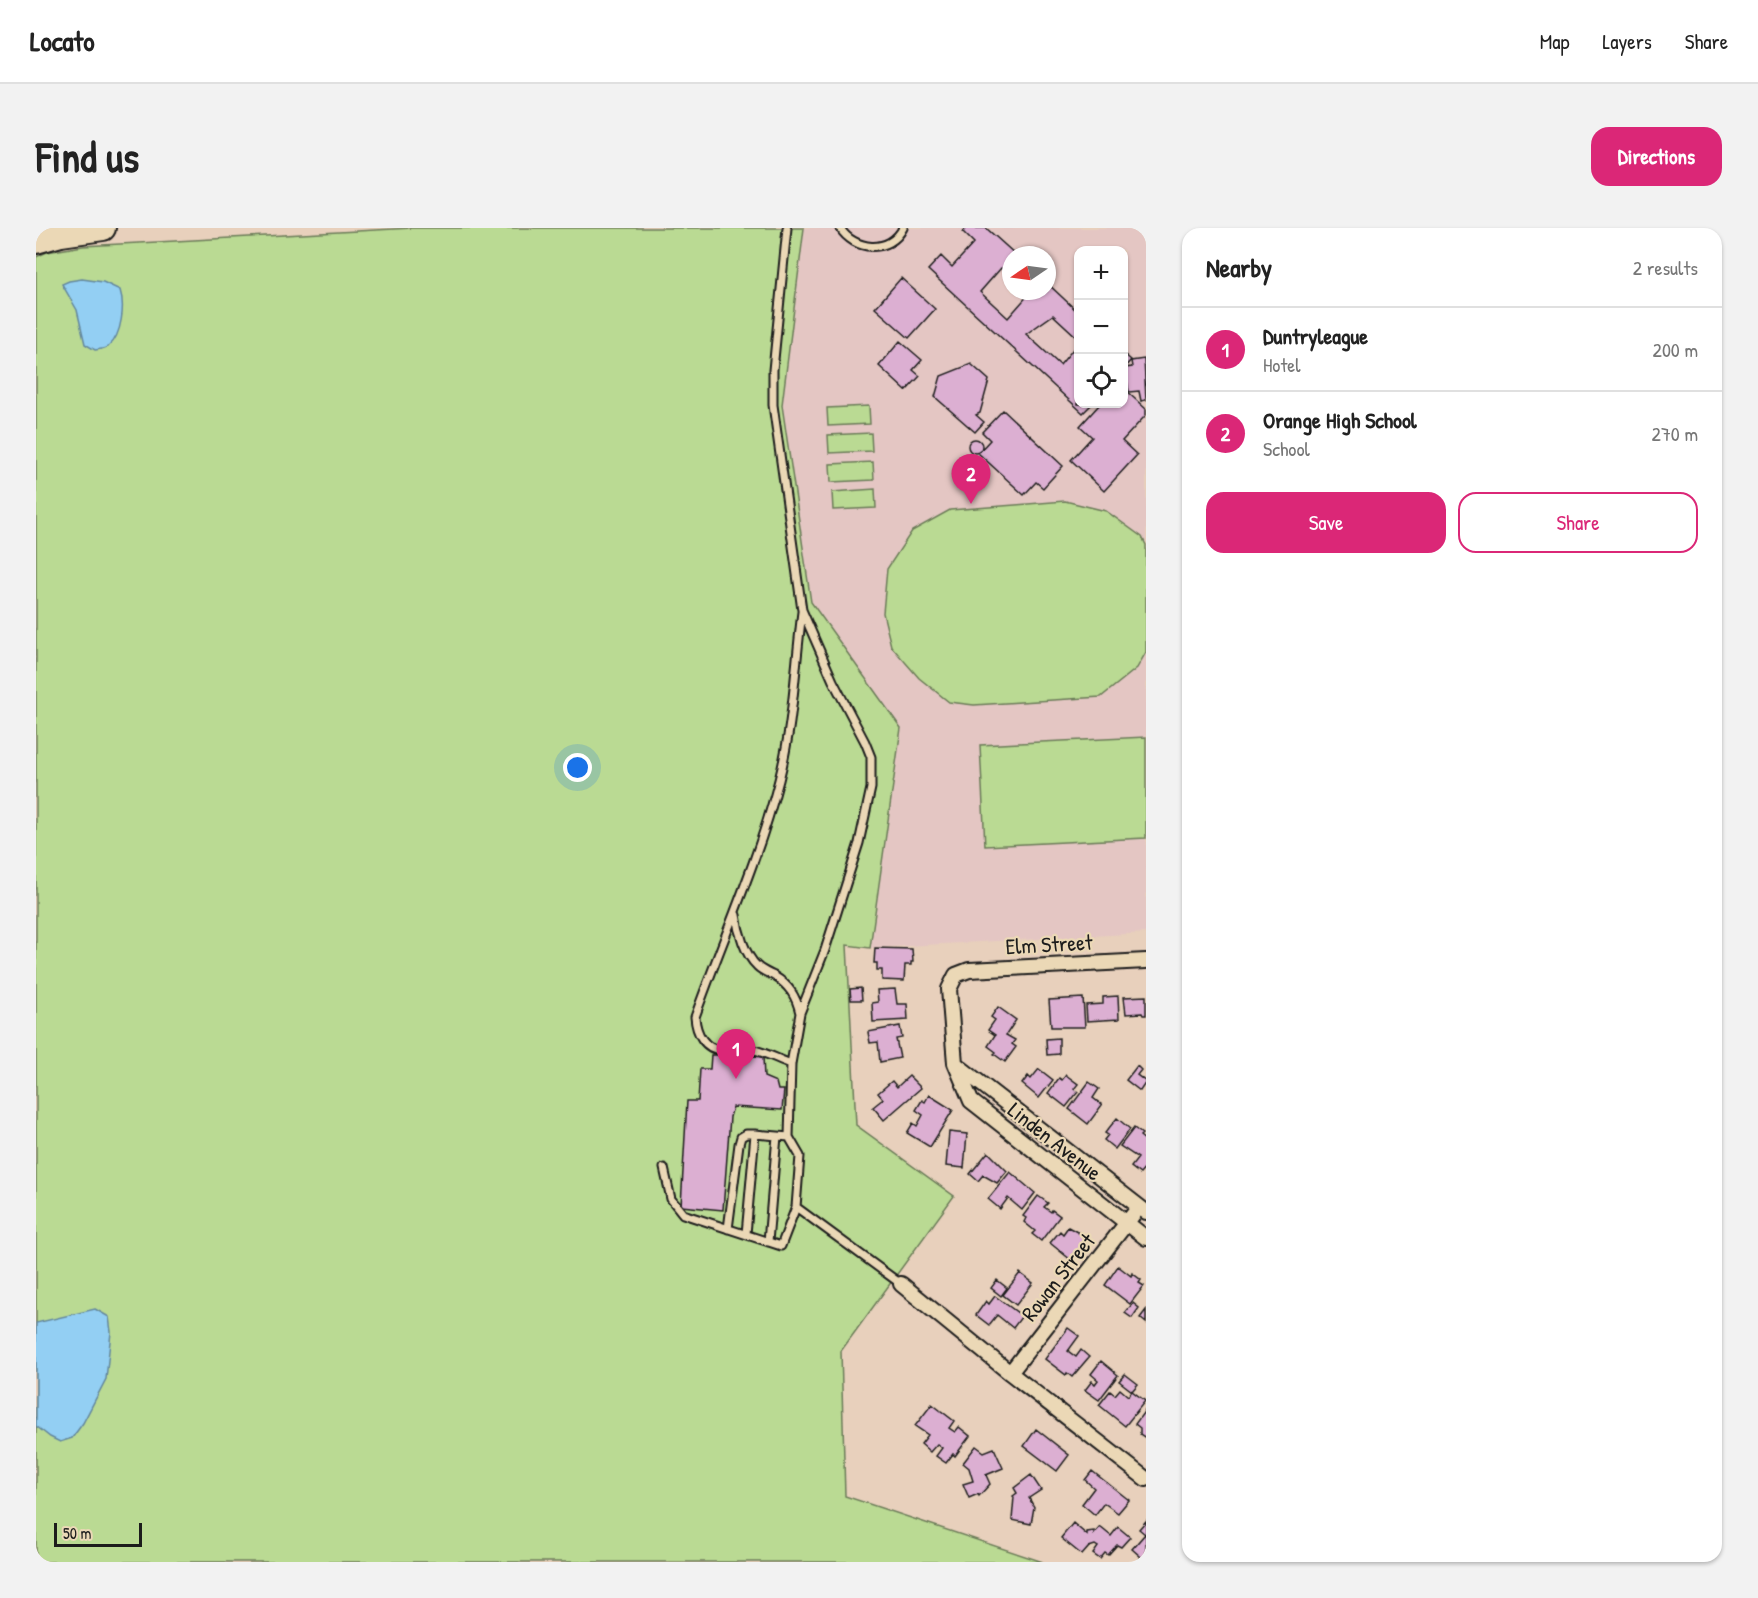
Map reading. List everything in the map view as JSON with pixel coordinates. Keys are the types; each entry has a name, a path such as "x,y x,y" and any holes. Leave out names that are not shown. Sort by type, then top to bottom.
{"highway":[{"path":"36,241 61,234 103,228"}],"street":[{"name":"Elm Street","path":"956,975 969,970 1146,961"},
{"name":"Linden Avenue","path":"956,975 949,989 955,1063 971,1101 1146,1238"},
{"name":"Linden Avenue","path":"955,1063 1143,1210"},
{"name":"Rowan Street","path":"1010,1373 1127,1224 1143,1210"},
{"path":"901,1284 1146,1479"}],"lane":[{"path":"787,228 773,370 773,405 802,610 788,738 779,780 735,912 695,1017 701,1040 719,1050 748,1048 791,1064"},
{"path":"840,228 848,239 868,247 880,246 892,241 903,228"},
{"path":"664,1168 671,1199 683,1215 781,1246 795,1207 800,1156 789,1137 791,1064 800,1013 825,950 859,843 871,788 872,768 865,742 802,610"},
{"path":"735,912 752,960 758,967 786,985 793,993 800,1013"},
{"path":"728,1229 738,1144 741,1137 754,1134 789,1137"},
{"path":"746,1234 754,1134"},
{"path":"1036,1152 1048,1135"},
{"path":"768,1242 777,1136"},
{"path":"795,1207 901,1284"}],"shaded area":[{"path":"804,228 1143,228 1146,264 1146,933 870,948 901,729 811,603 782,405"}],"green space":[{"path":"412,228 804,228 782,405 811,602 901,728 870,948 847,945 856,1125 954,1196 841,1351 845,1496 1043,1562 36,1562 36,257 47,252 83,246"},
{"path":"869,406 870,424 828,426 827,408"},
{"path":"871,433 872,451 829,453 828,435"},
{"path":"873,462 874,480 831,482 830,464"},
{"path":"875,489 876,508 833,510 832,492"},
{"path":"1065,501 1106,511 1142,537 1146,545 1146,652 1137,668 1101,697 974,705 949,702 919,678 891,646 883,613 887,569 912,531 950,510"},
{"path":"1146,737 1146,838 985,846 980,745"}],"water":[{"path":"82,279 103,282 120,290 122,311 120,327 113,341 104,348 95,350 85,344 77,310 62,284"},
{"path":"95,1309 109,1317 111,1332 106,1379 83,1423 72,1438 60,1442 36,1426 36,1323"}],"building":[{"path":"966,228 986,228 1006,246 1002,246 1002,269 980,292 1008,318 1024,300 1056,300 1056,291 1074,308 1074,334 1053,315 1026,334 1060,365 1074,348 1074,405 928,270 941,256 952,267 974,243 963,232"},
{"path":"901,278 935,309 909,338 875,308"},
{"path":"900,341 922,360 913,370 920,376 906,391 879,366"},
{"path":"1144,359 1146,400 1141,401 1139,391 1129,392 1128,368 1132,367 1131,361"},
{"path":"971,364 989,380 980,413 976,415 984,422 975,432 935,397 941,376"},
{"path":"1128,393 1146,409 1146,415 1122,441 1137,455 1104,491 1071,460 1092,437 1080,426 1096,408 1128,408"},
{"path":"1078,408 1088,408 1083,413"},
{"path":"1003,410 1063,466 1043,488 1036,482 1024,495 978,453 990,440 982,432"},
{"path":"975,439 980,441 982,446 980,451 975,453 970,451 968,446 970,441"},
{"path":"875,948 912,949 913,962 911,965 905,965 904,981 882,980 882,970 877,970 877,963 874,963"},
{"path":"861,988 862,1000 851,1000 850,989"},
{"path":"895,989 897,1004 907,1004 908,1020 873,1022 872,1003 878,1002 877,990"},
{"path":"1118,996 1119,1019 1087,1021 1086,1005 1103,1004 1103,997"},
{"path":"1146,996 1146,1015 1126,1014 1124,997"},
{"path":"1083,998 1085,1027 1051,1027 1049,1000"},
{"path":"998,1007 1016,1020 1006,1035 1015,1040 1012,1044 1016,1047 1005,1062 988,1046 995,1035 988,1030 995,1020 991,1017"},
{"path":"900,1026 902,1038 896,1039 900,1058 880,1062 878,1042 870,1043 868,1032"},
{"path":"1059,1038 1059,1054 1047,1055 1046,1039"},
{"path":"711,1055 763,1057 764,1077 776,1082 778,1090 784,1090 782,1110 733,1107 730,1117 723,1210 681,1206 687,1101 698,1101 700,1069 710,1069"},
{"path":"1137,1066 1141,1070 1137,1075 1146,1082 1140,1091 1126,1080"},
{"path":"1039,1069 1053,1080 1039,1098 1022,1084 1028,1076 1031,1079"},
{"path":"1066,1075 1078,1084 1074,1089 1078,1092 1066,1107 1048,1093 1059,1078 1062,1080"},
{"path":"909,1076 921,1088 884,1120 873,1107 883,1099 878,1093 892,1081 897,1087"},
{"path":"1089,1082 1099,1089 1093,1098 1102,1105 1088,1124 1069,1109"},
{"path":"929,1095 953,1110 930,1147 907,1133 913,1123 917,1126 923,1115 916,1110 922,1100 925,1102"},
{"path":"1117,1118 1130,1129 1115,1149 1104,1140 1108,1135 1105,1133"},
{"path":"1134,1128 1142,1134 1140,1136 1146,1141 1146,1167 1140,1174 1131,1167 1138,1158 1120,1146"},
{"path":"949,1132 967,1134 964,1168 946,1166"},
{"path":"988,1152 1007,1171 997,1183 983,1175 978,1181 970,1174"},
{"path":"1010,1172 1035,1193 1022,1210 1008,1198 1000,1209 988,1199"},
{"path":"1038,1196 1048,1203 1044,1207 1060,1216 1041,1241 1032,1234 1035,1231 1024,1222 1026,1218 1023,1216"},
{"path":"1068,1227 1088,1238 1071,1260 1050,1243 1060,1231 1063,1234"},
{"path":"1118,1266 1131,1276 1132,1273 1141,1280 1139,1283 1144,1286 1130,1304 1105,1285"},
{"path":"1020,1273 1033,1283 1016,1305 1003,1295"},
{"path":"997,1280 1007,1288 1001,1296 991,1288"},
{"path":"995,1296 1022,1316 1013,1328 997,1315 989,1325 976,1315 986,1301 989,1304"},
{"path":"1133,1303 1139,1308 1132,1318 1125,1313"},
{"path":"1146,1310 1146,1323 1140,1318"},
{"path":"1068,1328 1079,1336 1068,1351 1076,1357 1081,1350 1089,1357 1072,1377 1045,1359"},
{"path":"1101,1361 1118,1375 1099,1400 1085,1390 1092,1381 1095,1384 1098,1380 1091,1374"},
{"path":"1125,1374 1138,1384 1132,1391 1119,1381"},
{"path":"1120,1389 1128,1396 1132,1391 1145,1401 1125,1426 1099,1405 1110,1391 1115,1395"},
{"path":"932,1404 954,1421 949,1428 955,1432 959,1427 970,1436 955,1456 953,1454 946,1463 936,1456 942,1448 937,1444 930,1452 921,1444 928,1435 915,1426"},
{"path":"1146,1409 1146,1438 1140,1434 1140,1428 1135,1424"},
{"path":"1036,1429 1069,1455 1057,1471 1024,1446"},
{"path":"976,1446 984,1452 994,1448 1003,1468 986,1475 990,1484 979,1496 978,1494 969,1498 963,1484 973,1481 969,1468 963,1463"},
{"path":"1092,1471 1129,1500 1118,1513 1104,1503 1095,1515 1082,1504 1094,1488 1085,1480"},
{"path":"1031,1475 1041,1490 1029,1498 1034,1507 1031,1524 1012,1520 1013,1496 1017,1493 1014,1488"},
{"path":"1146,1521 1146,1562 1138,1562 1141,1557 1132,1549 1145,1534 1139,1529"},
{"path":"1073,1523 1087,1535 1087,1532 1094,1531 1094,1534 1100,1527 1111,1536 1118,1527 1130,1537 1121,1547 1117,1545 1108,1555 1105,1553 1100,1559 1093,1554 1098,1547 1095,1545 1089,1547 1082,1555 1061,1538"}],"place":[{"name":"Orange High School","path":"971,504"},
{"name":"Duntryleague","path":"736,1079"}]}
